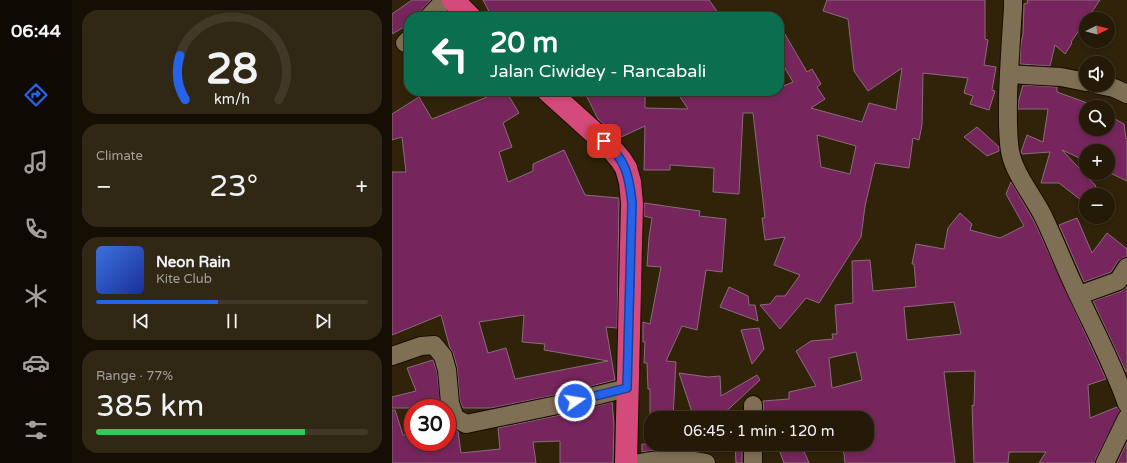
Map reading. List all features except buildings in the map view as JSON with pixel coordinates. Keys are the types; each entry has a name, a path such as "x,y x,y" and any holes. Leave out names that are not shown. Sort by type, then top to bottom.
{"highway":[{"path":"453,0 465,12"},
{"path":"554,96 610,147 626,168 630,182 632,211 626,463"}],"street":[{"path":"434,12 445,0"},
{"path":"1013,0 1009,74 1008,140 1014,164 1087,293 1127,404"},
{"path":"1009,74 1061,77 1079,81"},
{"path":"1115,88 1127,94"},
{"path":"1087,293 1118,281 1127,267"},
{"path":"392,356 421,346 434,345 443,356 447,370 450,403 455,418 466,424 562,404 627,388"},
{"path":"1105,463 1127,418"},
{"path":"753,451 753,463"},
{"path":"640,463 658,459 687,459 706,463"}],"route":[{"path":"575,401 627,388 632,203 630,182 626,168 604,141"}]}
